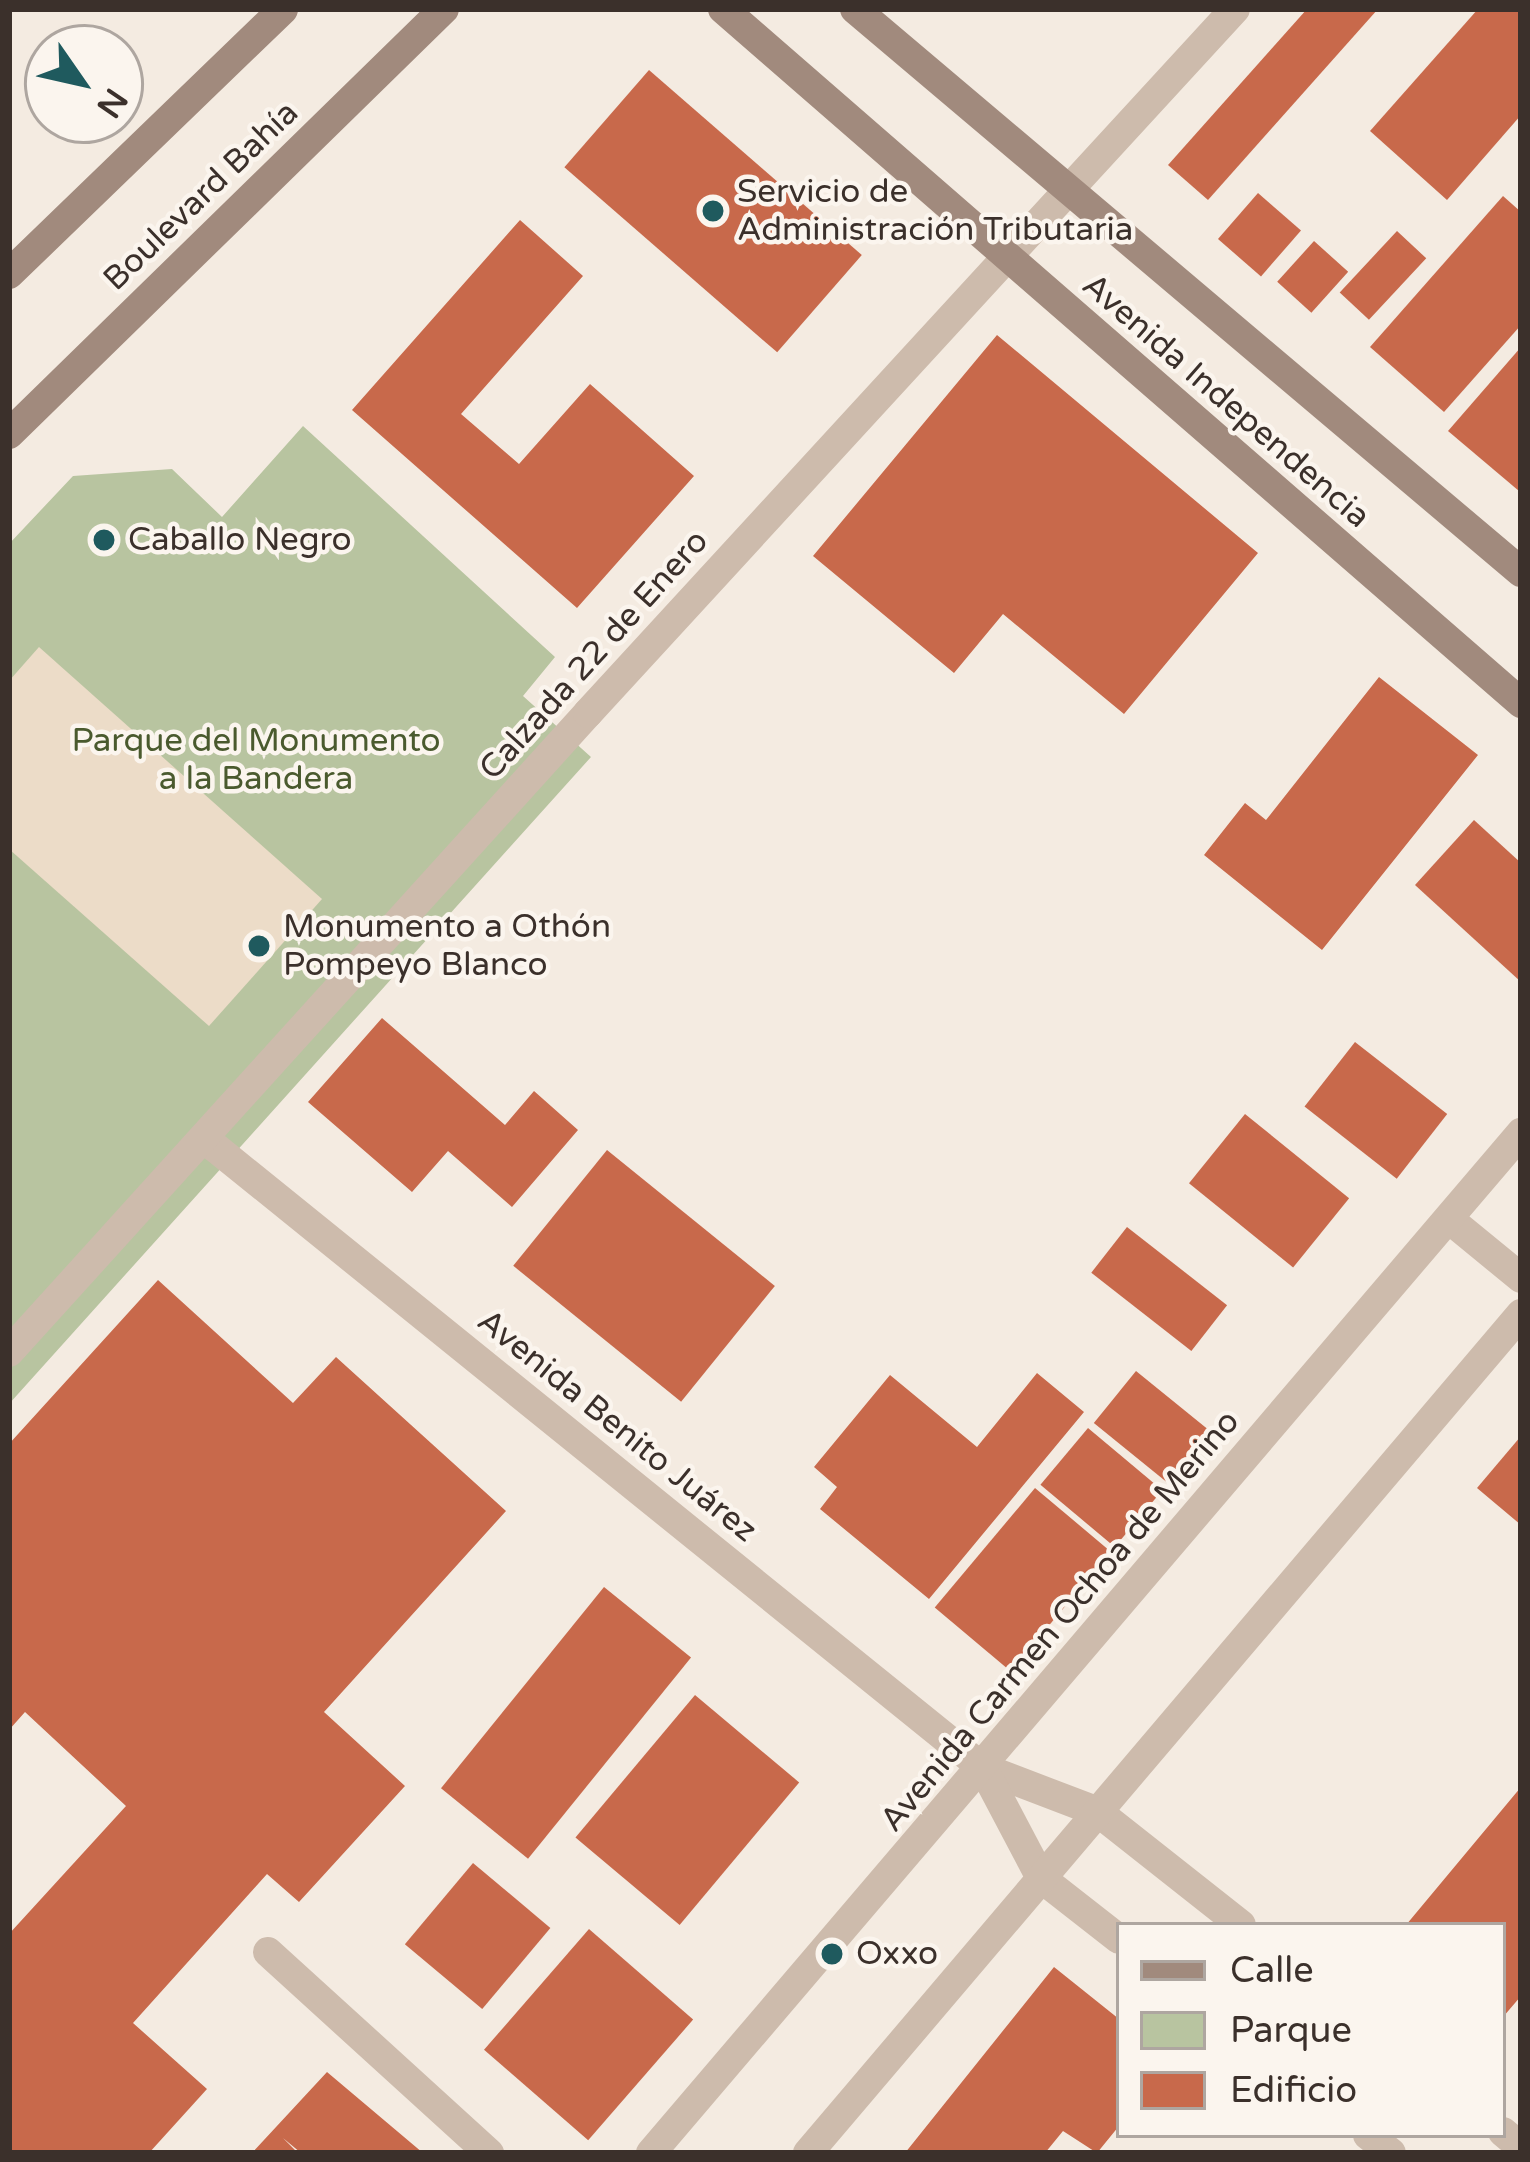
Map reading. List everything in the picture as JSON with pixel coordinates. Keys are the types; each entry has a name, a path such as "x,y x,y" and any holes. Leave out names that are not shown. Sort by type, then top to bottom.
{"main road":[{"path":"9,274 283,9"},
{"name":"Boulevard Bahía","path":"9,434 444,9"},
{"name":"Avenida Independencia","path":"723,9 1521,703"},
{"name":"Avenida Independencia","path":"855,9 1521,572"}],"street":[{"name":"Calzada 22 de Enero","path":"9,1352 1235,9"},
{"name":"Avenida Carmen Ochoa de Merino","path":"651,2153 1521,1133"},
{"name":"Avenida Benito Juárez","path":"206,1140 982,1768 1098,1811 1237,1922"},
{"path":"1448,1219 1521,1278"},
{"path":"808,2153 1521,1314"},
{"name":"Avenida Benito Juárez","path":"982,1768 1041,1878 1116,1938"},
{"path":"268,1952 488,2153"}],"green space":[{"name":"Parque del Monumento a la Bandera","path":"303,426 555,657 523,696 591,757 9,1404 9,544 73,476 172,469 222,517"}],"shaded area":[{"path":"39,647 322,899 209,1026 9,849 9,681"}],"building":[{"path":"1307,9 1378,9 1208,200 1168,165"},
{"path":"1478,9 1521,9 1521,115 1447,200 1370,131"},
{"name":"Servicio de Administración Tributaria","path":"649,70 862,255 777,352 564,167"},
{"path":"1258,193 1301,230 1261,276 1218,239"},
{"path":"1503,196 1521,212 1521,325 1444,412 1370,347"},
{"path":"520,220 583,276 461,414 519,464 590,384 694,476 577,608 352,410"},
{"path":"1397,231 1426,258 1369,320 1340,292"},
{"path":"1314,241 1348,272 1311,313 1277,282"},
{"path":"997,335 1258,553 1124,714 1003,614 954,673 813,556"},
{"path":"1521,347 1521,489 1519,491 1448,431"},
{"path":"1379,677 1478,755 1322,950 1204,855 1245,803 1266,820"},
{"path":"1474,820 1521,863 1521,982 1415,885"},
{"path":"382,1018 505,1125 534,1091 578,1130 512,1207 448,1151 412,1192 308,1102"},
{"path":"1355,1042 1447,1114 1397,1179 1305,1107"},
{"path":"1245,1114 1349,1198 1293,1267 1189,1183"},
{"path":"607,1150 775,1286 681,1402 513,1266"},
{"path":"1127,1227 1227,1305 1191,1351 1091,1273"},
{"path":"158,1280 293,1403 336,1357 506,1511 324,1712 405,1786 299,1902 267,1874 133,2023 207,2089 149,2153 9,2153 9,1934 126,1806 25,1712 9,1730 9,1444"},
{"path":"1136,1371 1211,1431 1168,1483 1094,1423"},
{"path":"1037,1373 1084,1412 929,1599 820,1509 837,1487 814,1467 890,1375 977,1447"},
{"path":"1088,1428 1162,1490 1115,1547 1040,1485"},
{"path":"1521,1436 1521,1525 1477,1488"},
{"path":"1035,1488 1111,1552 1011,1671 935,1608"},
{"path":"604,1587 691,1657 528,1859 441,1788"},
{"path":"695,1695 799,1782 680,1925 575,1837"},
{"path":"1521,1787 1521,1996 1506,2014 1506,1922 1408,1922"},
{"path":"473,1863 550,1928 482,2009 405,1944"},
{"path":"589,1929 693,2020 588,2140 484,2050"},
{"path":"1054,1967 1116,2017 1116,2130 1097,2153 1063,2131 1045,2153 905,2153"},
{"path":"327,2072 423,2153 301,2153 283,2138 298,2153 252,2153"}],"place":[{"name":"Servicio de Administración Tributaria","path":"713,211"},
{"name":"Caballo Negro","path":"104,540"},
{"name":"Monumento a Othón Pompeyo Blanco","path":"259,946"},
{"name":"Oxxo","path":"832,1954"}]}
